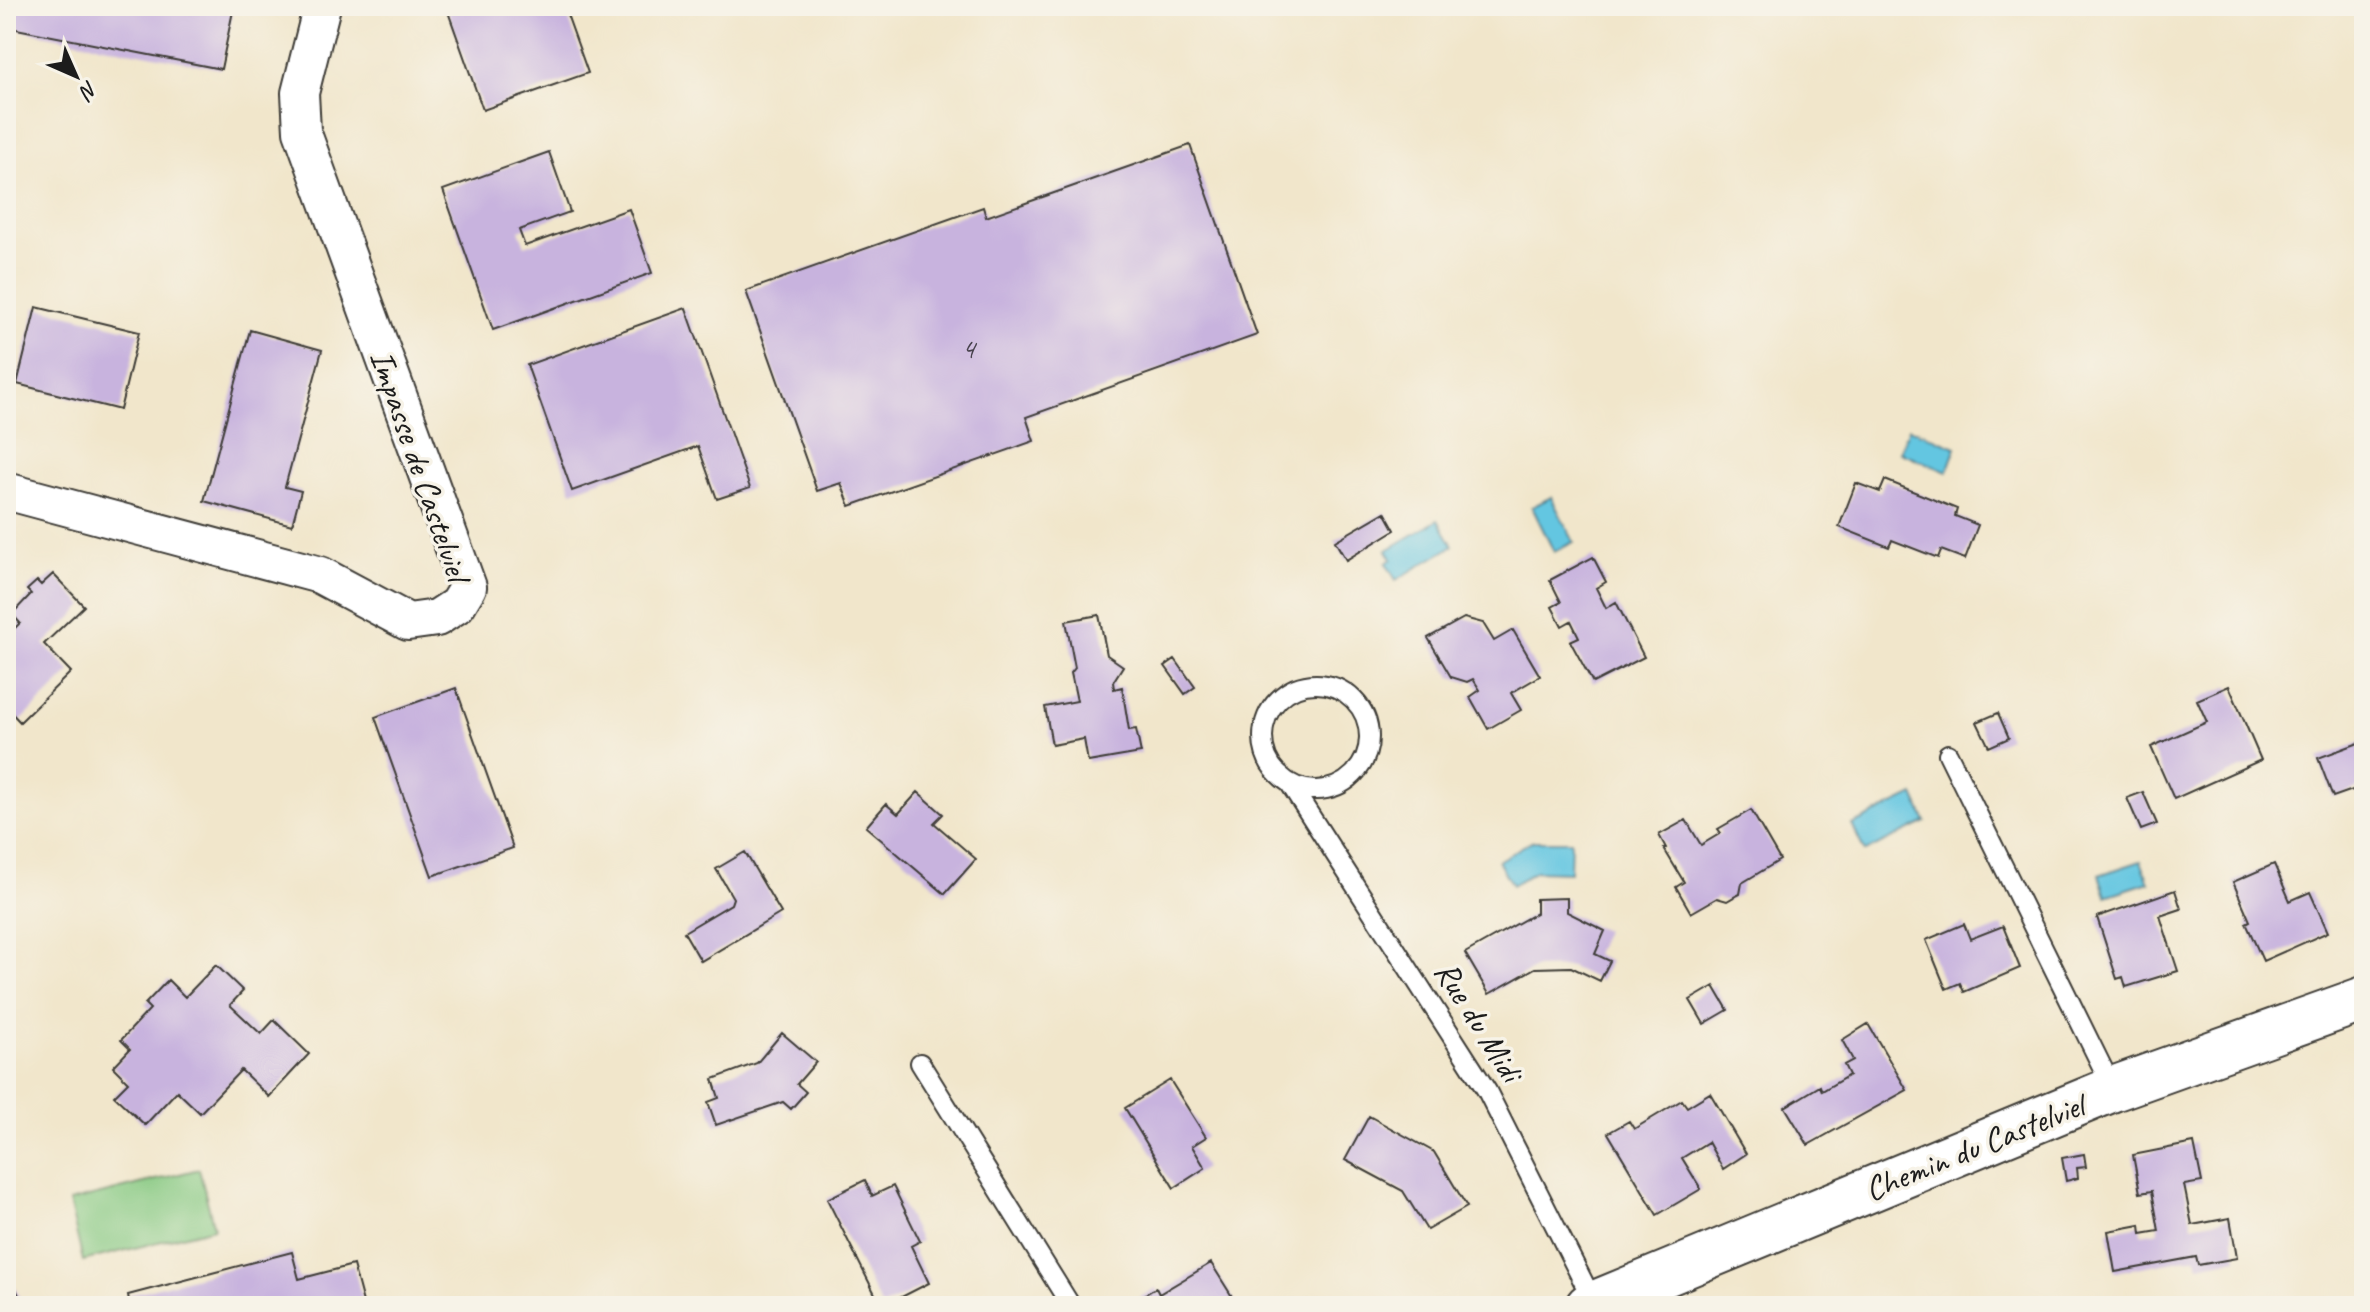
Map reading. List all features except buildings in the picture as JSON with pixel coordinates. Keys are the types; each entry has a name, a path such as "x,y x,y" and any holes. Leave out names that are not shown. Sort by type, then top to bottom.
{"street":[{"name":"Impasse de Castelviel","path":"6,491 320,575 408,622 437,618 457,605 468,587 302,131 300,93 322,6"},
{"name":"Chemin du Castelviel","path":"1592,1305 2113,1089 2364,999"}],"lane":[{"path":"1314,683 1332,685 1354,698 1365,713 1370,731 1369,747 1362,764 1350,779 1319,791 1290,784 1275,772 1266,756 1262,741 1264,722 1272,705 1286,692 1314,683"},
{"path":"1948,754 2113,1089"},
{"name":"Rue du Midi","path":"1290,784 1487,1091 1592,1305"},
{"path":"920,1063 1071,1306"}],"green space":[{"path":"199,1169 214,1228 83,1261 69,1202"}],"water":[{"path":"1909,428 1956,447 1947,472 1900,452"},
{"path":"1551,497 1574,542 1554,552 1532,507"},
{"path":"1438,520 1453,546 1396,580 1386,563 1392,559 1387,550"},
{"path":"1914,795 1926,822 1865,852 1852,825"},
{"path":"1532,841 1571,841 1570,872 1536,871 1512,885 1498,861"},
{"path":"2141,861 2149,882 2106,896 2099,875"}]}
